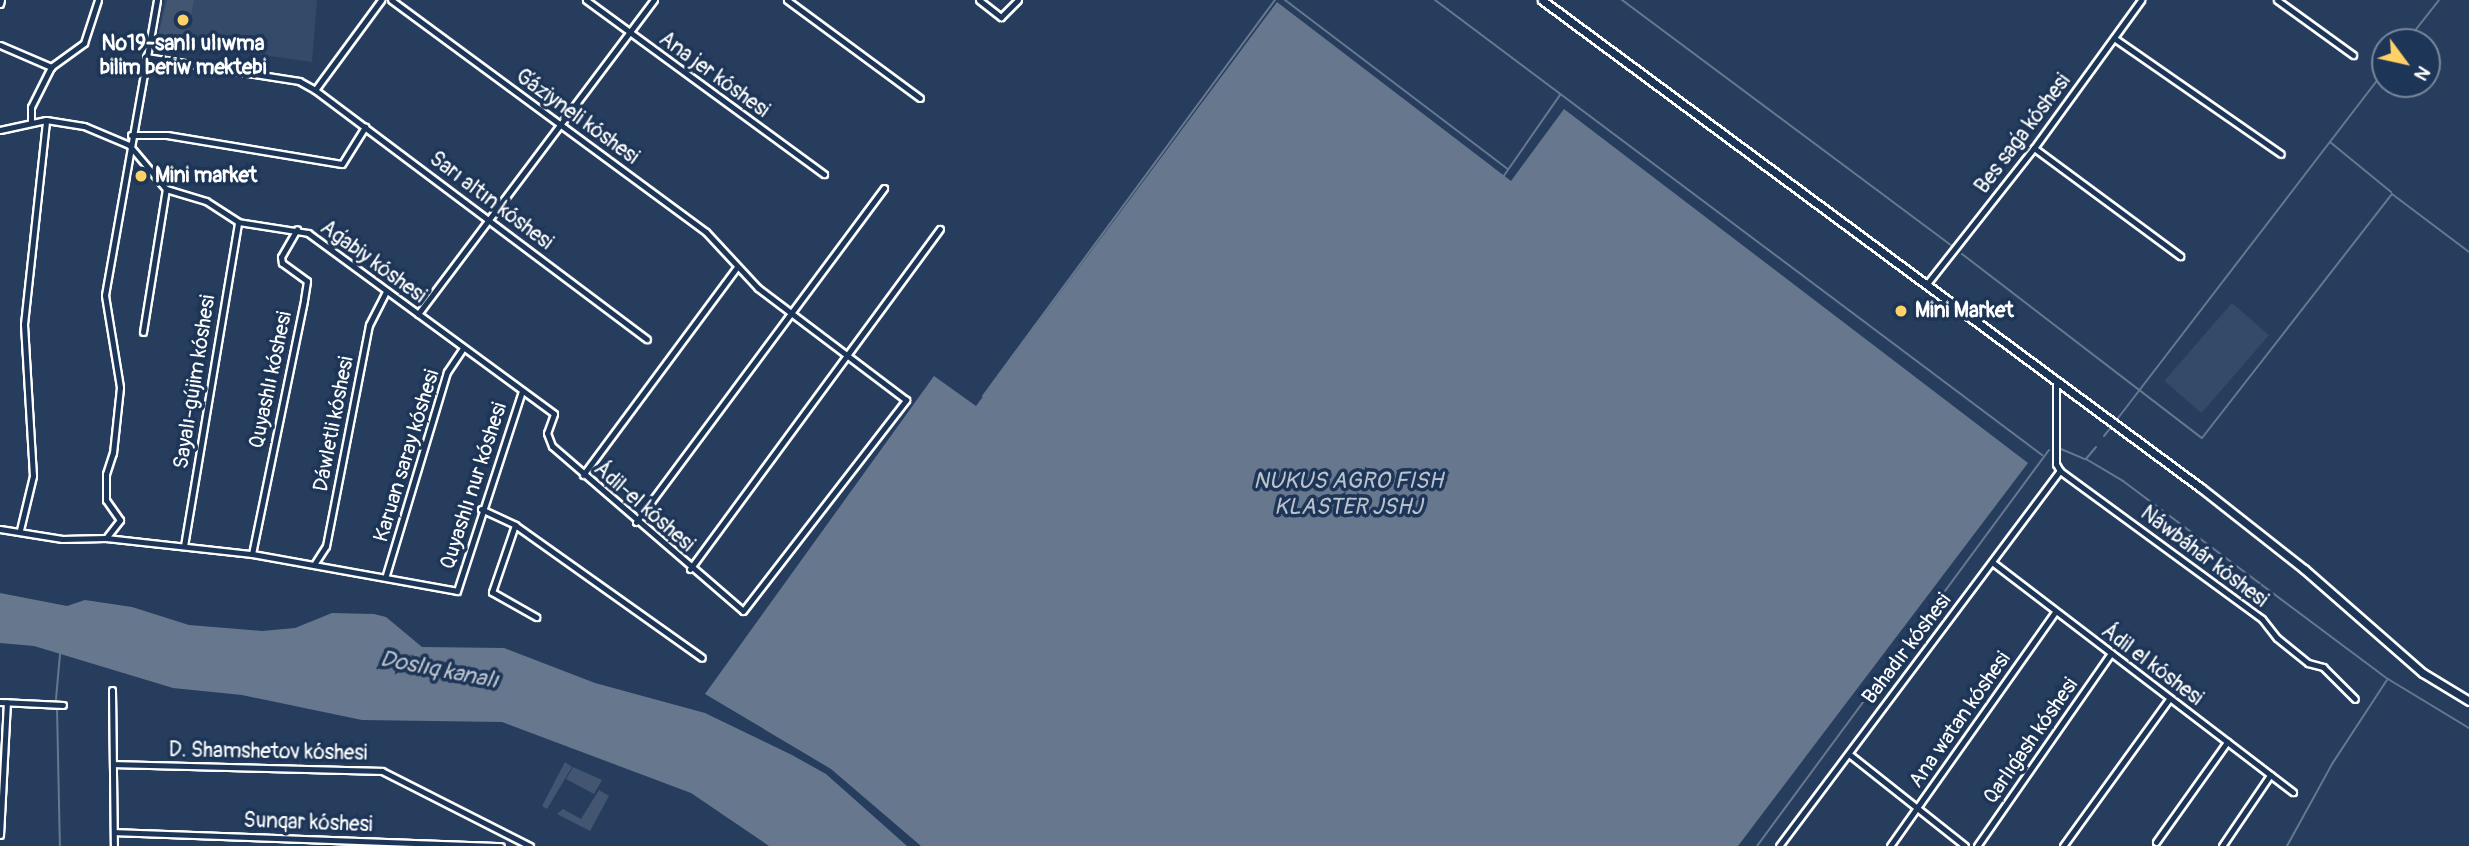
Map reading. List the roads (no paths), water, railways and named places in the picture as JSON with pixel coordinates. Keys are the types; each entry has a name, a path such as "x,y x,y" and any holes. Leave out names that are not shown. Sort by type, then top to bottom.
{"main road":[{"path":"1542,0 2135,440 2304,569 2423,673 2469,701"}],"street":[{"path":"31,121 31,107 51,68 84,43 98,0"},
{"path":"106,538 120,520 106,500 106,474 113,453 120,387 105,295 131,135 157,0"},
{"path":"316,90 381,0"},
{"name":"Ǵáziyneli kóshesi","path":"391,0 706,232 736,268 906,400 743,611"},
{"name":"Ana jer kóshesi","path":"586,0 824,174"},
{"path":"418,314 654,0"},
{"path":"787,0 920,98"},
{"path":"979,0 1001,17 1018,0"},
{"name":"Bes saǵa kóshesi","path":"1926,285 2034,148 2141,0"},
{"path":"2277,0 2353,55"},
{"path":"2114,38 2281,154"},
{"path":"0,45 51,68"},
{"name":"Sarı altın kóshesi","path":"146,57 299,81 316,90 647,339"},
{"path":"20,530 33,476 24,324 46,120"},
{"path":"0,130 31,121 46,120 84,126 130,145 166,189 143,332"},
{"path":"131,135 167,135 342,164 365,127"},
{"path":"2034,148 2180,256"},
{"path":"636,522 884,188"},
{"name":"Aǵabiy kóshesi","path":"166,189 206,201 238,222 297,229 554,414"},
{"name":"Sayalı-gújim kóshesi","path":"184,546 238,222"},
{"name":"Quyashlı kóshesi","path":"252,554 307,281 282,263 281,257 297,229"},
{"path":"690,569 940,229"},
{"path":"583,475 736,268"},
{"name":"Dáwletli kóshesi","path":"315,563 326,546 369,325 386,291"},
{"name":"Karuan saray kóshesi","path":"386,575 447,372 463,348"},
{"path":"2056,381 2056,464 2060,471"},
{"name":"Quyashlı nur kóshesi","path":"386,575 457,591 481,509 522,391"},
{"name":"Ádil-el kóshesi","path":"554,414 547,433 552,446 690,569 743,611"},
{"name":"Bahadır kóshesi","path":"1779,846 2060,471"},
{"name":"Náwbáhár kóshesi","path":"2060,471 2262,619 2283,643 2308,663 2323,667 2355,699"},
{"path":"481,509 515,525 702,658"},
{"path":"515,525 492,592 536,617"},
{"path":"0,529 20,530 62,540 106,538 252,554 386,575"},
{"name":"Ádil el kóshesi","path":"1992,562 2293,792"},
{"name":"Ana watan kóshesi","path":"1890,846 2054,612"},
{"name":"Qarlıǵash kóshesi","path":"1976,846 2111,653"},
{"path":"113,690 114,846"},
{"path":"2063,846 2169,699"},
{"path":"0,835 4,702 63,705"},
{"path":"2156,842 2227,742"},
{"path":"1849,754 1916,810 1965,846"},
{"name":"D. Shamshetov kóshesi","path":"113,764 382,771 530,846"},
{"path":"2222,846 2270,775"},
{"name":"Sunqar kóshesi","path":"114,832 501,846"}],"water":[{"name":"NUKUS AGRO FISH KLASTER JSHJ","path":"1277,2 1511,181 1564,109 2028,463 1738,846 921,846 831,769 705,694 934,376 976,406"},
{"name":"Doslıq kanalı","path":"0,593 67,606 85,600 132,607 189,625 262,631 295,628 332,613 374,614 386,617 422,647 504,648 595,683 705,713 792,755 826,774 907,846 769,846 691,793 502,722 362,720 242,695 173,688 34,646 0,643"}],"waterway":[{"path":"983,396 1275,0"},
{"path":"1285,0 1508,169"},
{"path":"1435,0 2042,455"},
{"path":"1622,0 1951,245"},
{"path":"2417,28 2439,0"},
{"path":"2115,422 2371,88"},
{"path":"1503,177 1560,95"},
{"path":"2330,142 2391,192"},
{"path":"1962,254 2202,438 2392,194 2469,252"},
{"path":"2104,436 2112,426"},
{"path":"2096,447 2086,459 2123,481 2388,679 2469,728"},
{"path":"2061,449 2085,459"},
{"path":"1757,846 2049,450"},
{"path":"56,699 60,654"},
{"path":"2287,846 2332,764 2387,680"},
{"path":"57,708 60,846"}],"place":[{"name":"№19-sanlı ulıwma bilim beriw mektebi","path":"183,20"},
{"name":"Mini market","path":"141,176"},
{"name":"Mini Market","path":"1901,311"}]}
